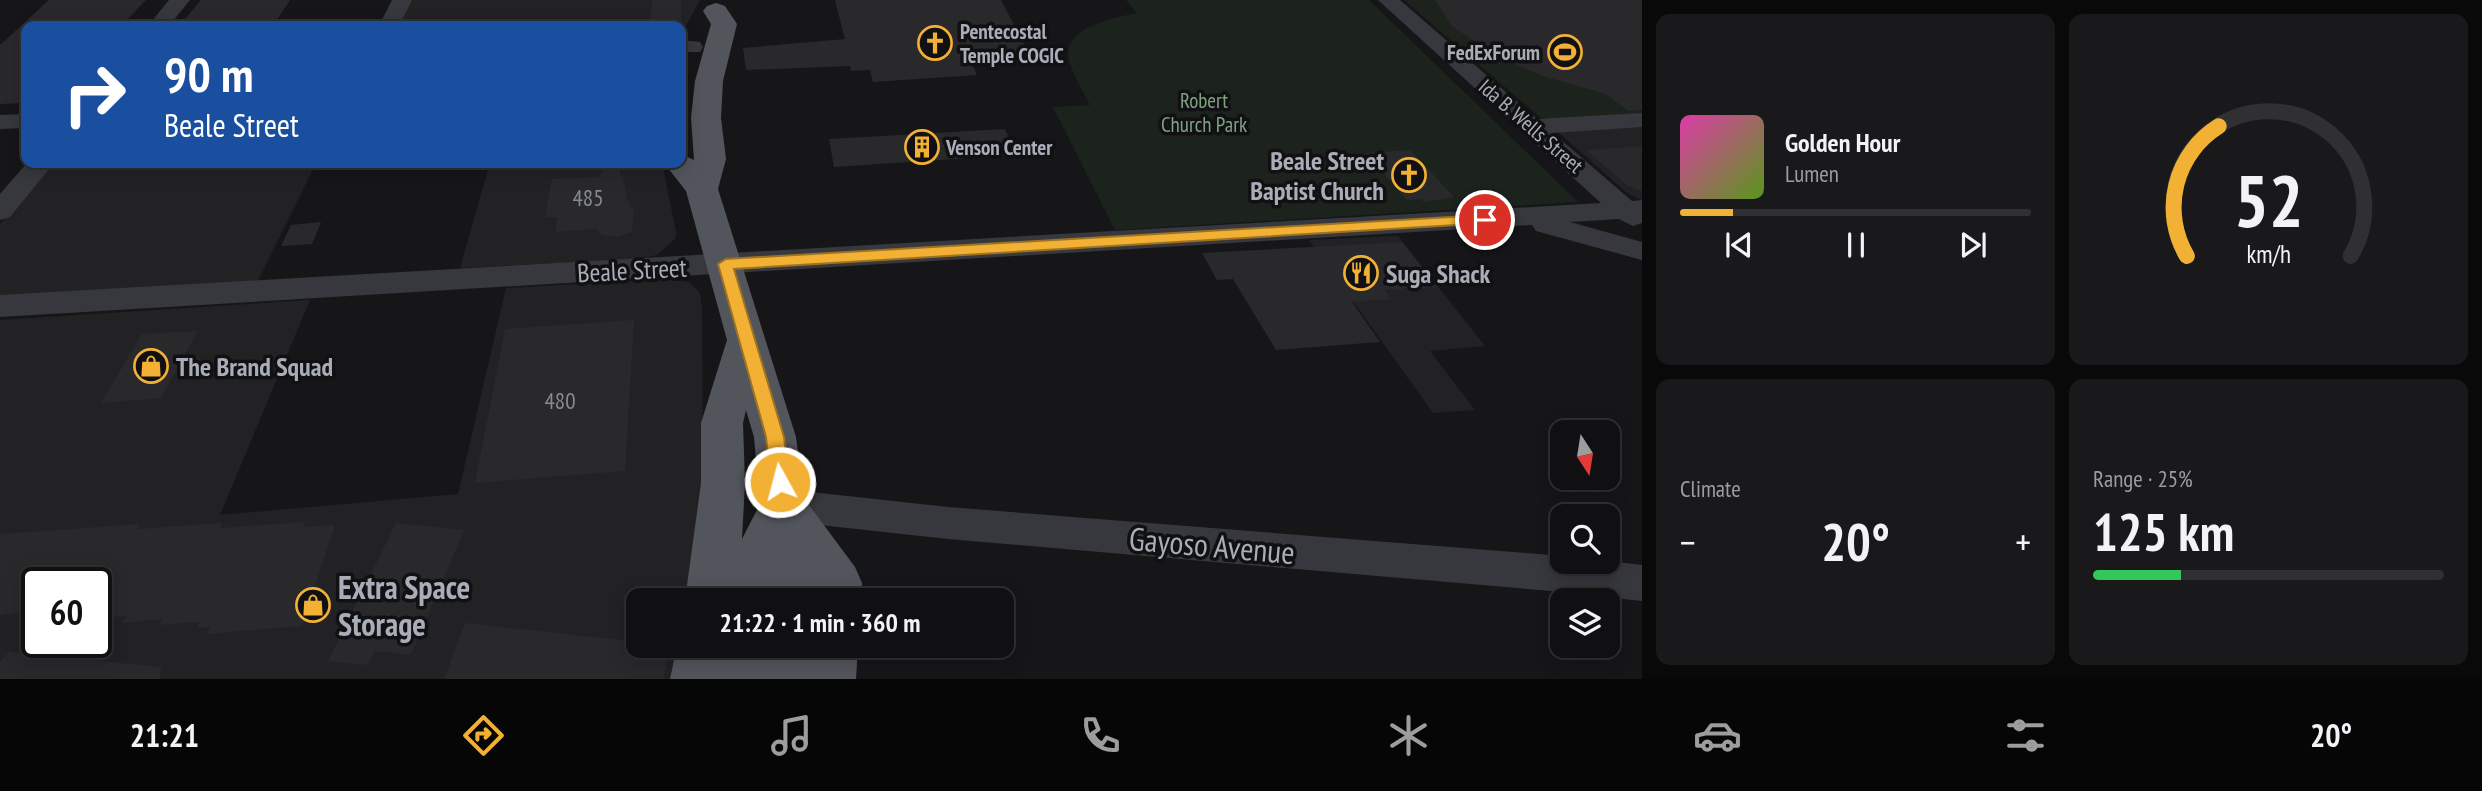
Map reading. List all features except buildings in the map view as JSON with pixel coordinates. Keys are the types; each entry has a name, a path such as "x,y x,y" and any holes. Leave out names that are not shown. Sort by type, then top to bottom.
{"main road":[{"path":"686,46 700,25 719,5"},
{"path":"702,189 710,159 706,118 709,81 724,24 719,5"},
{"path":"684,168 702,189 775,437 783,505 796,559 794,588"},
{"path":"712,588 723,483 722,423 747,338"},
{"path":"755,588 758,555 783,505"},
{"path":"783,505 838,583 838,588"},
{"path":"696,679 700,658"},
{"path":"742,679 745,658"},
{"path":"786,679 788,658"},
{"path":"830,679 832,658"}],"street":[{"path":"162,21 180,0"},
{"path":"392,21 402,0"},
{"name":"Ida B. Wells Street","path":"1388,0 1636,214"},
{"path":"1532,127 1642,120"},
{"path":"0,122 21,121"},
{"path":"0,211 37,168"},
{"name":"Beale Street","path":"0,306 1511,218 1636,214"},
{"path":"1511,218 1579,232 1642,251"},
{"name":"Gayoso Avenue","path":"783,505 948,523 1642,583"}],"shaded area":[{"path":"411,0 700,0 686,26 686,21 401,21"},
{"path":"1642,126 1642,200 1627,193 1558,132"},
{"path":"47,168 314,168 258,281 0,296 0,224"},
{"path":"489,168 663,168 676,232 675,239 657,255 639,259 460,268"},
{"path":"1398,236 1485,346 1430,351 1475,410 1433,413 1309,240"},
{"path":"665,279 689,282 700,293 703,500 693,588 626,588 626,658 684,658 679,679 0,679 0,320 310,300 220,515 458,494 506,288"}],"green space":[{"name":"Robert Church Park","path":"1126,0 1369,0 1578,202 1115,230 1053,107 1090,105 1072,69 1068,52 1072,42 1090,27 1137,13"},
{"name":"FedExForum","path":"1404,0 1642,0 1642,117 1553,121 1540,117"}],"place":[{"name":"Pentecostal Temple COGIC","path":"935,43"},
{"name":"FedExForum","path":"1565,52"},
{"name":"Venson Center","path":"922,147"},
{"name":"Beale Street Baptist Church","path":"1409,175"},
{"name":"Suga Shack","path":"1361,273"},
{"name":"The Brand Squad","path":"151,366"},
{"name":"Extra Space Storage","path":"313,605"}],"route":[{"path":"780,482 775,437 726,264 1485,220"}]}
